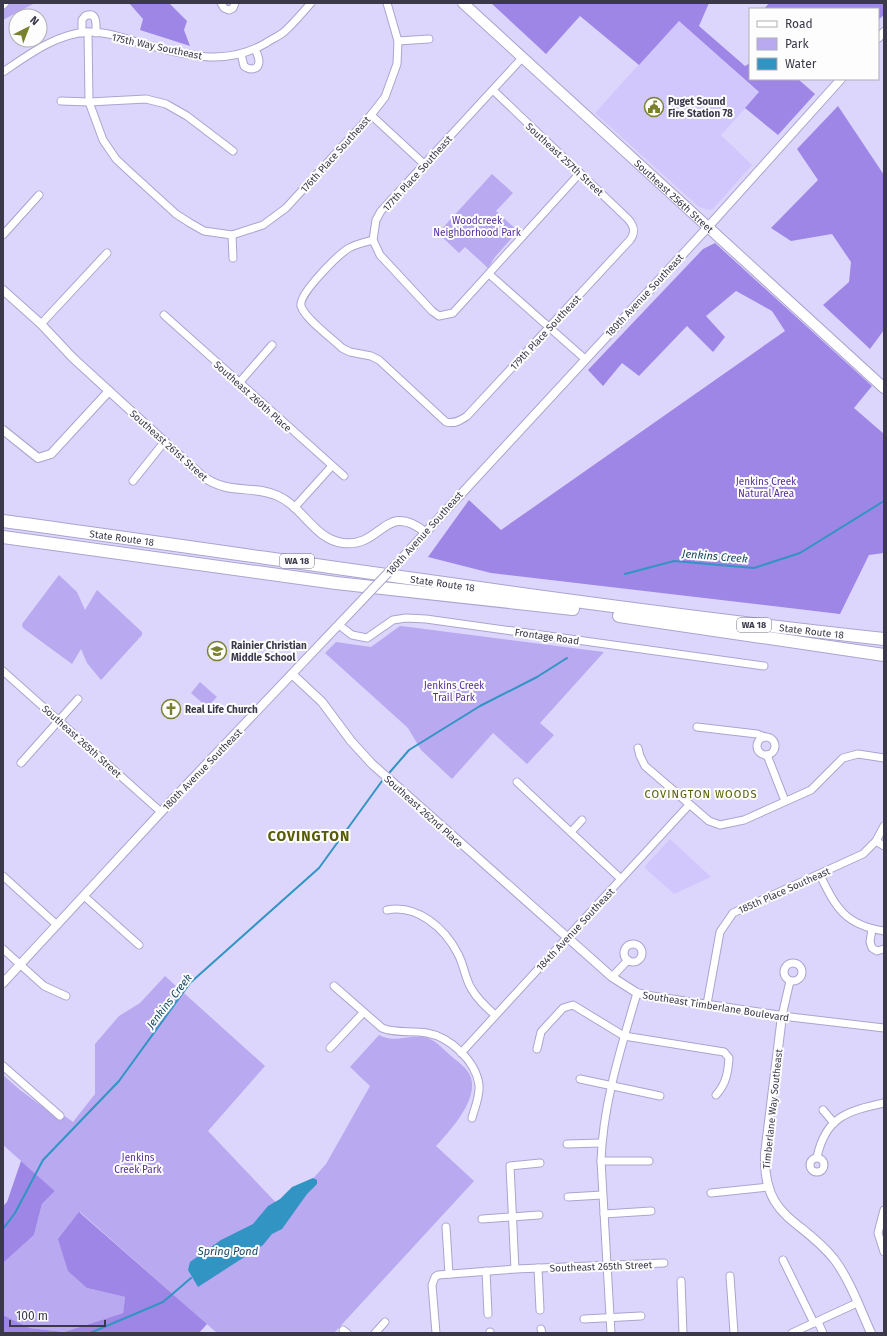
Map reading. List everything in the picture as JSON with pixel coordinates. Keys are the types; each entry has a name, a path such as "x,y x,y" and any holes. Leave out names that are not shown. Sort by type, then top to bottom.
{"highway":[{"name":"State Route 18","path":"3,520 623,612 740,634 884,655"},
{"name":"State Route 18","path":"3,537 336,583 590,607"},
{"name":"State Route 18","path":"623,612 884,640"},
{"path":"740,634 884,662"}],"main road":[{"name":"Southeast 256th Street","path":"464,3 884,388"}],"street":[{"path":"222,3 224,8 229,10 233,8 235,3"},
{"name":"175th Way Southeast","path":"3,72 32,52 72,34 89,33 118,37 182,54 211,58 232,57 255,49 283,33 311,3"},
{"path":"387,3 398,41 429,39"},
{"path":"89,33 89,102 103,140 116,158 176,214 204,231 232,236 233,258"},
{"name":"176th Place Southeast","path":"232,236 263,225 286,208 371,116 385,97 395,75 398,41"},
{"path":"241,54 244,66 249,69 254,69 258,65 259,60 255,49"},
{"name":"177th Place Southeast","path":"373,240 375,224 381,211 494,91 523,57"},
{"name":"180th Avenue Southeast","path":"3,983 161,812 402,558 708,226 840,80"},
{"name":"Southeast 257th Street","path":"494,91 628,218 634,229"},
{"path":"61,101 89,102 146,99 166,104 187,116 233,151"},
{"path":"371,116 424,164"},
{"path":"373,240 380,255 432,311 439,316 453,313 580,173"},
{"path":"3,235 39,195"},
{"name":"179th Place Southeast","path":"373,240 350,247 341,254 304,293 301,302 304,312 342,348 350,352 374,357 446,422 455,423 467,416 630,240 634,229"},
{"path":"41,324 107,253"},
{"path":"489,274 585,359"},
{"name":"Southeast 261st Street","path":"3,290 41,324 73,358 202,476 214,484 231,488 270,493 278,496 294,508 323,535 336,542 344,543 362,541 389,524 400,520 411,523 425,532"},
{"name":"Southeast 260th Place","path":"164,315 331,467 344,476"},
{"path":"239,383 272,345"},
{"path":"3,430 38,458 51,454 109,391"},
{"path":"133,481 165,441"},
{"path":"294,508 331,467"},
{"name":"Frontage Road","path":"339,625 352,635 367,638 393,620 406,618 426,619 764,666"},
{"name":"Southeast 262nd Place","path":"292,674 322,702 351,741 372,764 568,937"},
{"name":"Southeast 265th Street","path":"5,676 60,720 161,812"},
{"path":"21,763 78,699"},
{"path":"697,727 757,734 771,739 774,744 774,749 767,754 761,754 757,747 758,741 765,737"},
{"path":"638,748 645,766 709,821 720,825 744,820 811,790 836,763 843,758 853,755 884,758"},
{"path":"767,754 785,801"},
{"path":"517,782 621,879"},
{"name":"184th Avenue Southeast","path":"461,1053 689,805"},
{"path":"571,832 582,820"},
{"name":"185th Place Southeast","path":"707,1004 720,932 733,913 820,875 863,854 876,841 884,826"},
{"path":"876,841 884,846"},
{"path":"820,875 836,907 844,915 859,925 884,931"},
{"path":"3,876 57,925"},
{"path":"84,896 139,946"},
{"path":"387,910 403,908 411,910 439,929 458,954 467,980 476,997 495,1015"},
{"path":"872,929 870,942 872,948 877,951 884,949"},
{"name":"Southeast Timberlane Boulevard","path":"568,937 612,977 637,993 665,999 782,1016 884,1028"},
{"path":"3,949 44,986 66,996"},
{"path":"612,977 628,960"},
{"path":"782,1016 790,981"},
{"path":"334,986 375,1024 387,1030 398,1033 430,1034 444,1040 461,1053 474,1070 478,1079 478,1096 472,1118"},
{"path":"611,1333 600,1161 601,1143 611,1086 637,993"},
{"path":"537,1048 541,1032 558,1012 568,1005 576,1006 600,1023 624,1036 721,1051 727,1054 729,1058 728,1075 724,1085 716,1095"},
{"path":"330,1048 363,1013"},
{"name":"Timberlane Way Southeast","path":"782,1016 765,1154 765,1170 768,1187 772,1199 788,1218 834,1260 871,1333"},
{"path":"3,1066 60,1116"},
{"path":"580,1079 660,1096"},
{"path":"817,1157 824,1135 834,1123 853,1110 884,1103"},
{"path":"823,1110 834,1123"},
{"path":"567,1144 601,1143"},
{"path":"600,1161 649,1161"},
{"path":"515,1269 510,1166 540,1164"},
{"path":"711,1192 768,1187"},
{"path":"568,1196 602,1195"},
{"path":"884,1210 879,1222 878,1234 884,1252"},
{"path":"604,1214 651,1211"},
{"path":"482,1219 539,1215"},
{"path":"446,1227 449,1274"},
{"path":"783,1260 823,1333"},
{"name":"Southeast 265th Street","path":"436,1333 432,1285 435,1277 438,1275 607,1264 664,1263"},
{"name":"Southeast 265th Street","path":"538,1268 540,1310"},
{"path":"486,1271 488,1314"},
{"path":"730,1276 734,1333"},
{"path":"681,1281 684,1333"},
{"path":"792,1333 857,1303"},
{"path":"584,1319 641,1316"},
{"path":"375,1333 385,1322"}],"shaded area":[{"path":"679,20 759,93 721,135 752,165 713,209 709,210 699,207 595,113"},
{"path":"670,839 711,877 674,894 646,869 645,866"}],"green space":[{"path":"7,3 35,3 26,8 8,8 8,17 3,20 3,8"},
{"path":"129,3 169,3 187,21 184,30 190,46 140,30 143,19"},
{"path":"491,3 709,3 699,26 745,66 749,64 749,80 799,80 815,94 778,135 745,108 759,92 679,21 639,65 580,16 546,54"},
{"path":"769,3 884,3 884,15 879,19 879,8 765,8"},
{"path":"838,106 884,175 884,330 870,349 823,305 849,282 851,262 832,234 791,241 771,228 818,180 797,149"},
{"name":"Woodcreek Neighborhood Park","path":"492,174 513,193 496,211 518,231 495,257 488,268 465,247 459,253 438,233"},
{"name":"Jenkins Creek Natural Area","path":"715,243 872,386 854,408 884,434 884,553 869,555 840,614 491,573 428,557 469,500 501,530 785,331 772,311 736,291 706,316 725,337 713,352 687,326 639,376 622,363 603,386 588,370 703,249"},
{"path":"59,575 77,592 85,610 97,590 142,632 142,635 101,680 87,663 81,649 72,664 23,628 22,624"},
{"name":"Jenkins Creek Trail Park","path":"400,626 604,652 540,723 554,735 527,764 493,733 452,779 421,750 408,728 325,653 336,642 371,647"},
{"path":"200,682 217,697 207,707 191,693"},
{"name":"Jenkins Creek Park","path":"165,976 265,1066 208,1131 284,1211 326,1164 370,1086 350,1067 379,1035 395,1039 423,1037 431,1039 470,1074 472,1087 467,1105 455,1124 436,1146 474,1181 334,1333 217,1333 80,1212 87,1288 125,1297 123,1313 64,1332 30,1328 3,1315 3,1263 34,1235 42,1204 55,1191 3,1145 3,1075 20,1090 58,1118 62,1114 73,1122 95,1094 95,1044 119,1016 140,1003"},
{"path":"21,1161 55,1191 42,1204 34,1235 3,1263 3,1206 7,1202"},
{"path":"79,1212 207,1324 199,1333 3,1333 3,1315 30,1328 64,1332 123,1313 125,1297 87,1288 68,1271 58,1239"}],"water":[{"name":"Spring Pond","path":"313,1178 317,1180 317,1184 307,1194 282,1229 272,1234 263,1245 198,1287 188,1270 190,1262 221,1240 253,1224 268,1206 280,1199 292,1187"}],"waterway":[{"name":"Jenkins Creek","path":"625,574 674,561 754,568 800,553 884,501"},
{"name":"Jenkins Creek","path":"390,772 409,750 480,706 537,677 567,658"},
{"name":"Jenkins Creek","path":"3,1229 15,1213 43,1160 119,1081 190,983 319,868 382,781"},
{"path":"90,1333 163,1302 191,1278"}],"place":[{"name":"Puget Sound Fire Station 78","path":"654,107"},
{"name":"Rainier Christian Middle School","path":"217,651"},
{"name":"Real Life Church","path":"171,709"}],"district":[{"name":"COVINGTON WOODS","path":"701,794"},
{"name":"COVINGTON","path":"309,836"}]}
